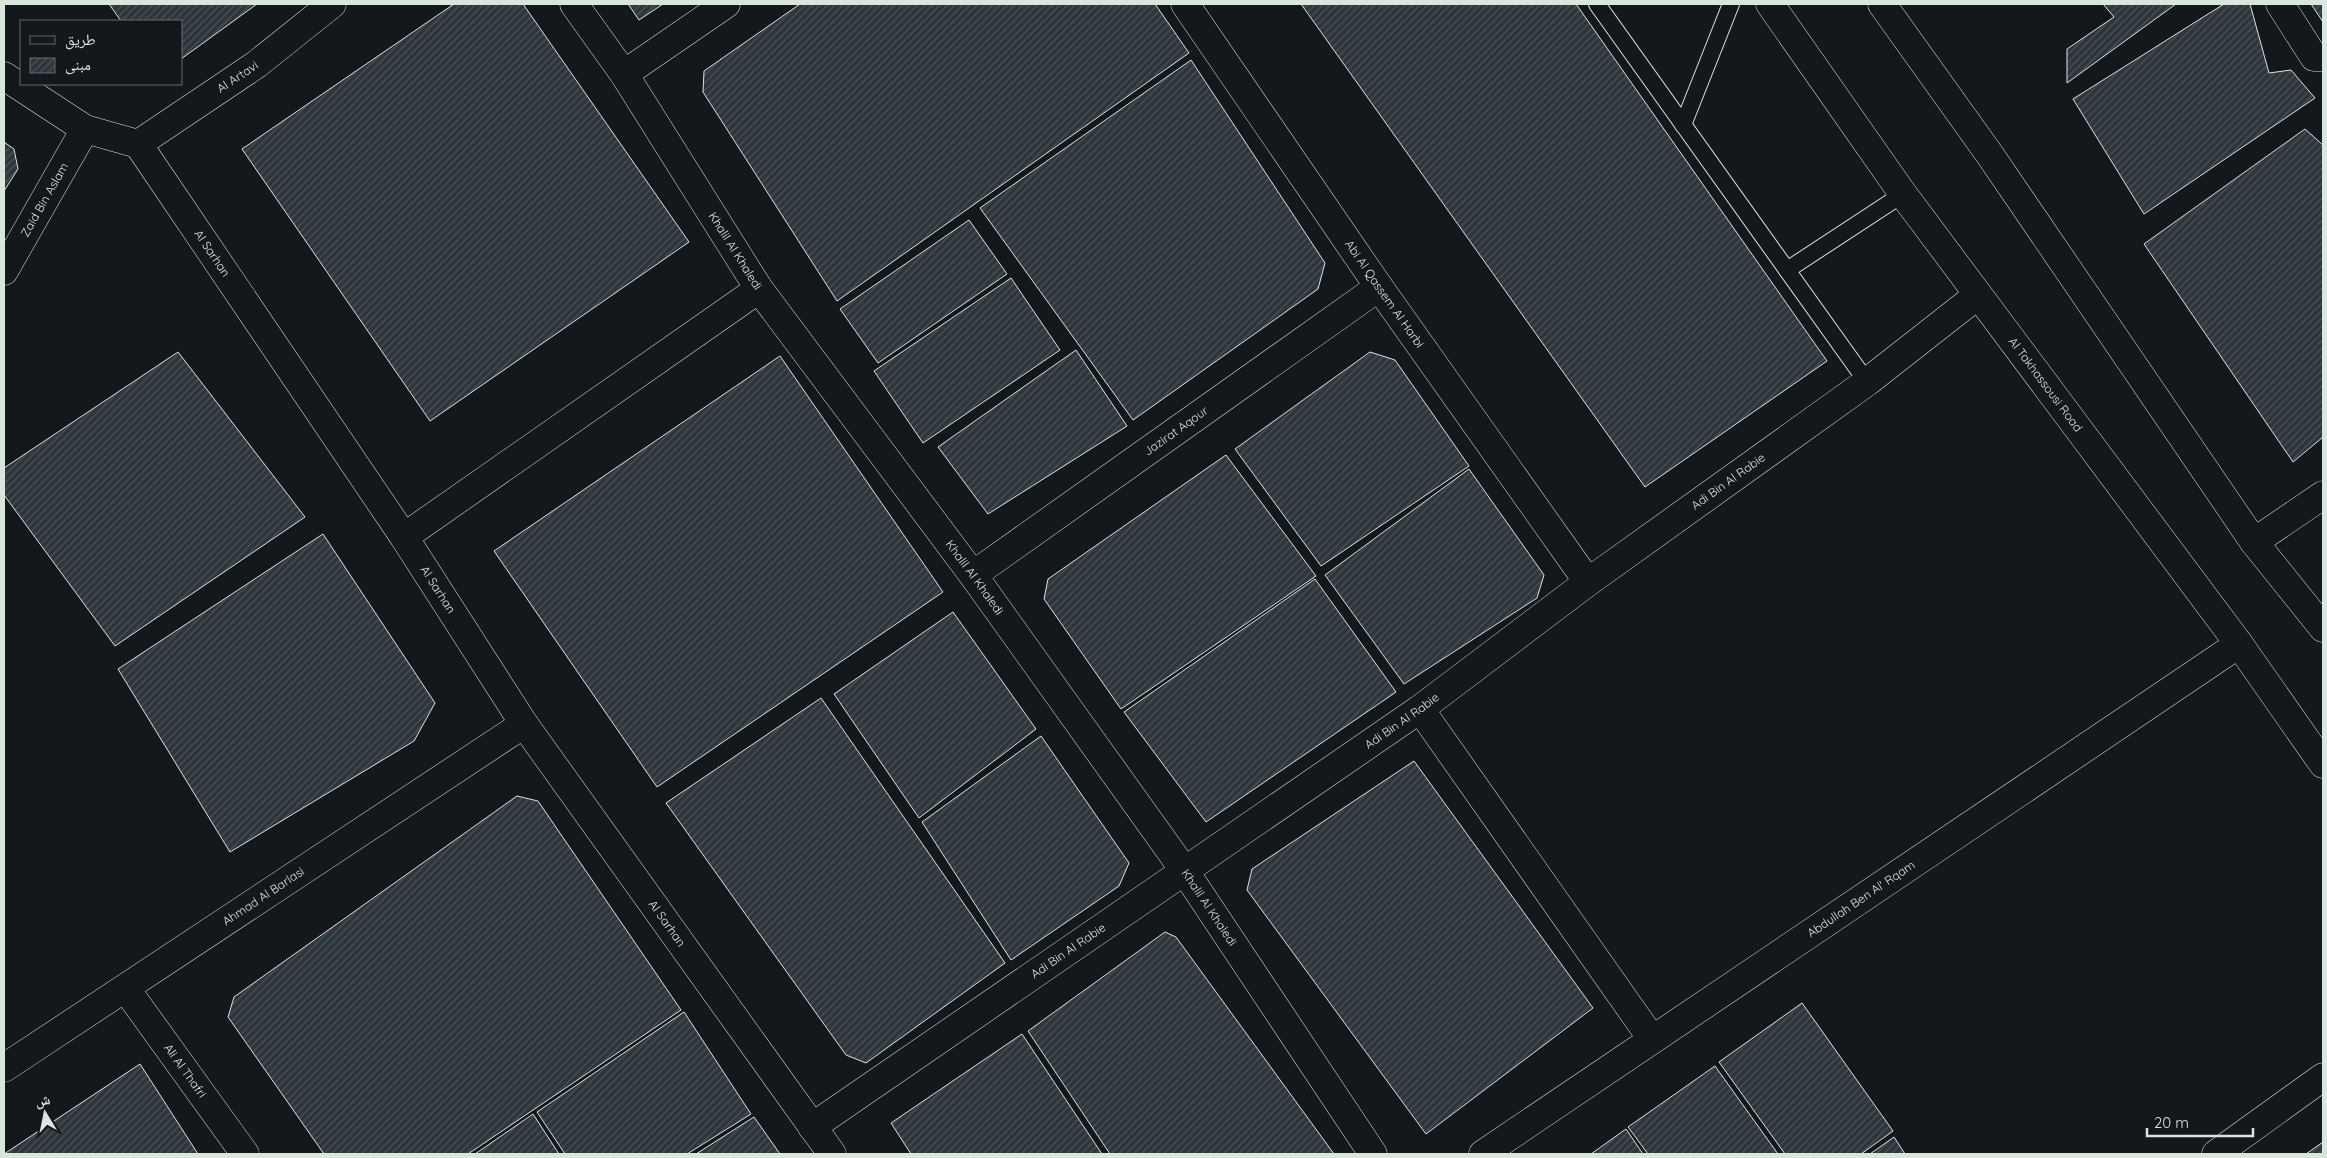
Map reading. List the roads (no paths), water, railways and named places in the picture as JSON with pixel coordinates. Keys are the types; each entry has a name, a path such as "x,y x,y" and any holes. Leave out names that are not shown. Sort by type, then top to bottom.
{"street":[{"name":"Al Artavi","path":"138,144 257,64 332,4"},
{"name":"Khalil Al Khaledi","path":"574,4 624,74 759,289 973,575 1184,870 1373,1154"},
{"path":"624,74 726,4"},
{"name":"Abi Al Qassem Al Harbi","path":"1185,4 1379,287 1588,582"},
{"name":"Al Takhassousi Road","path":"1770,4 1904,194 2239,644 2323,764"},
{"path":"1882,4 1990,155 2254,542 2323,628"},
{"path":"2280,4 2314,57 2323,57"},
{"path":"4,76 85,129 138,144"},
{"name":"Zaid Bin Aslam","path":"4,270 85,129"},
{"name":"Al Sarhan","path":"138,144 404,537 524,724 832,1154"},
{"name":"Jazirat Aqour","path":"973,575 1379,287"},
{"path":"404,537 759,289"},
{"name":"Adi Bin Al Rabie","path":"812,1127 1420,709 1588,582 1867,382 1978,295"},
{"path":"2254,542 2323,495"},
{"name":"Abdullah Ben Al' Rqam","path":"1483,1154 1652,1038 2239,644"},
{"path":"1420,709 1652,1038"},
{"name":"Ahmad Al Barlasi","path":"4,1068 524,724"},
{"name":"Ali Al Thafri","path":"126,989 245,1154"},
{"path":"2216,1154 2323,1077"}],"lane":[{"path":"1597,4 1867,382"},
{"path":"1683,125 1731,4"},
{"path":"1787,270 1904,194"}]}
